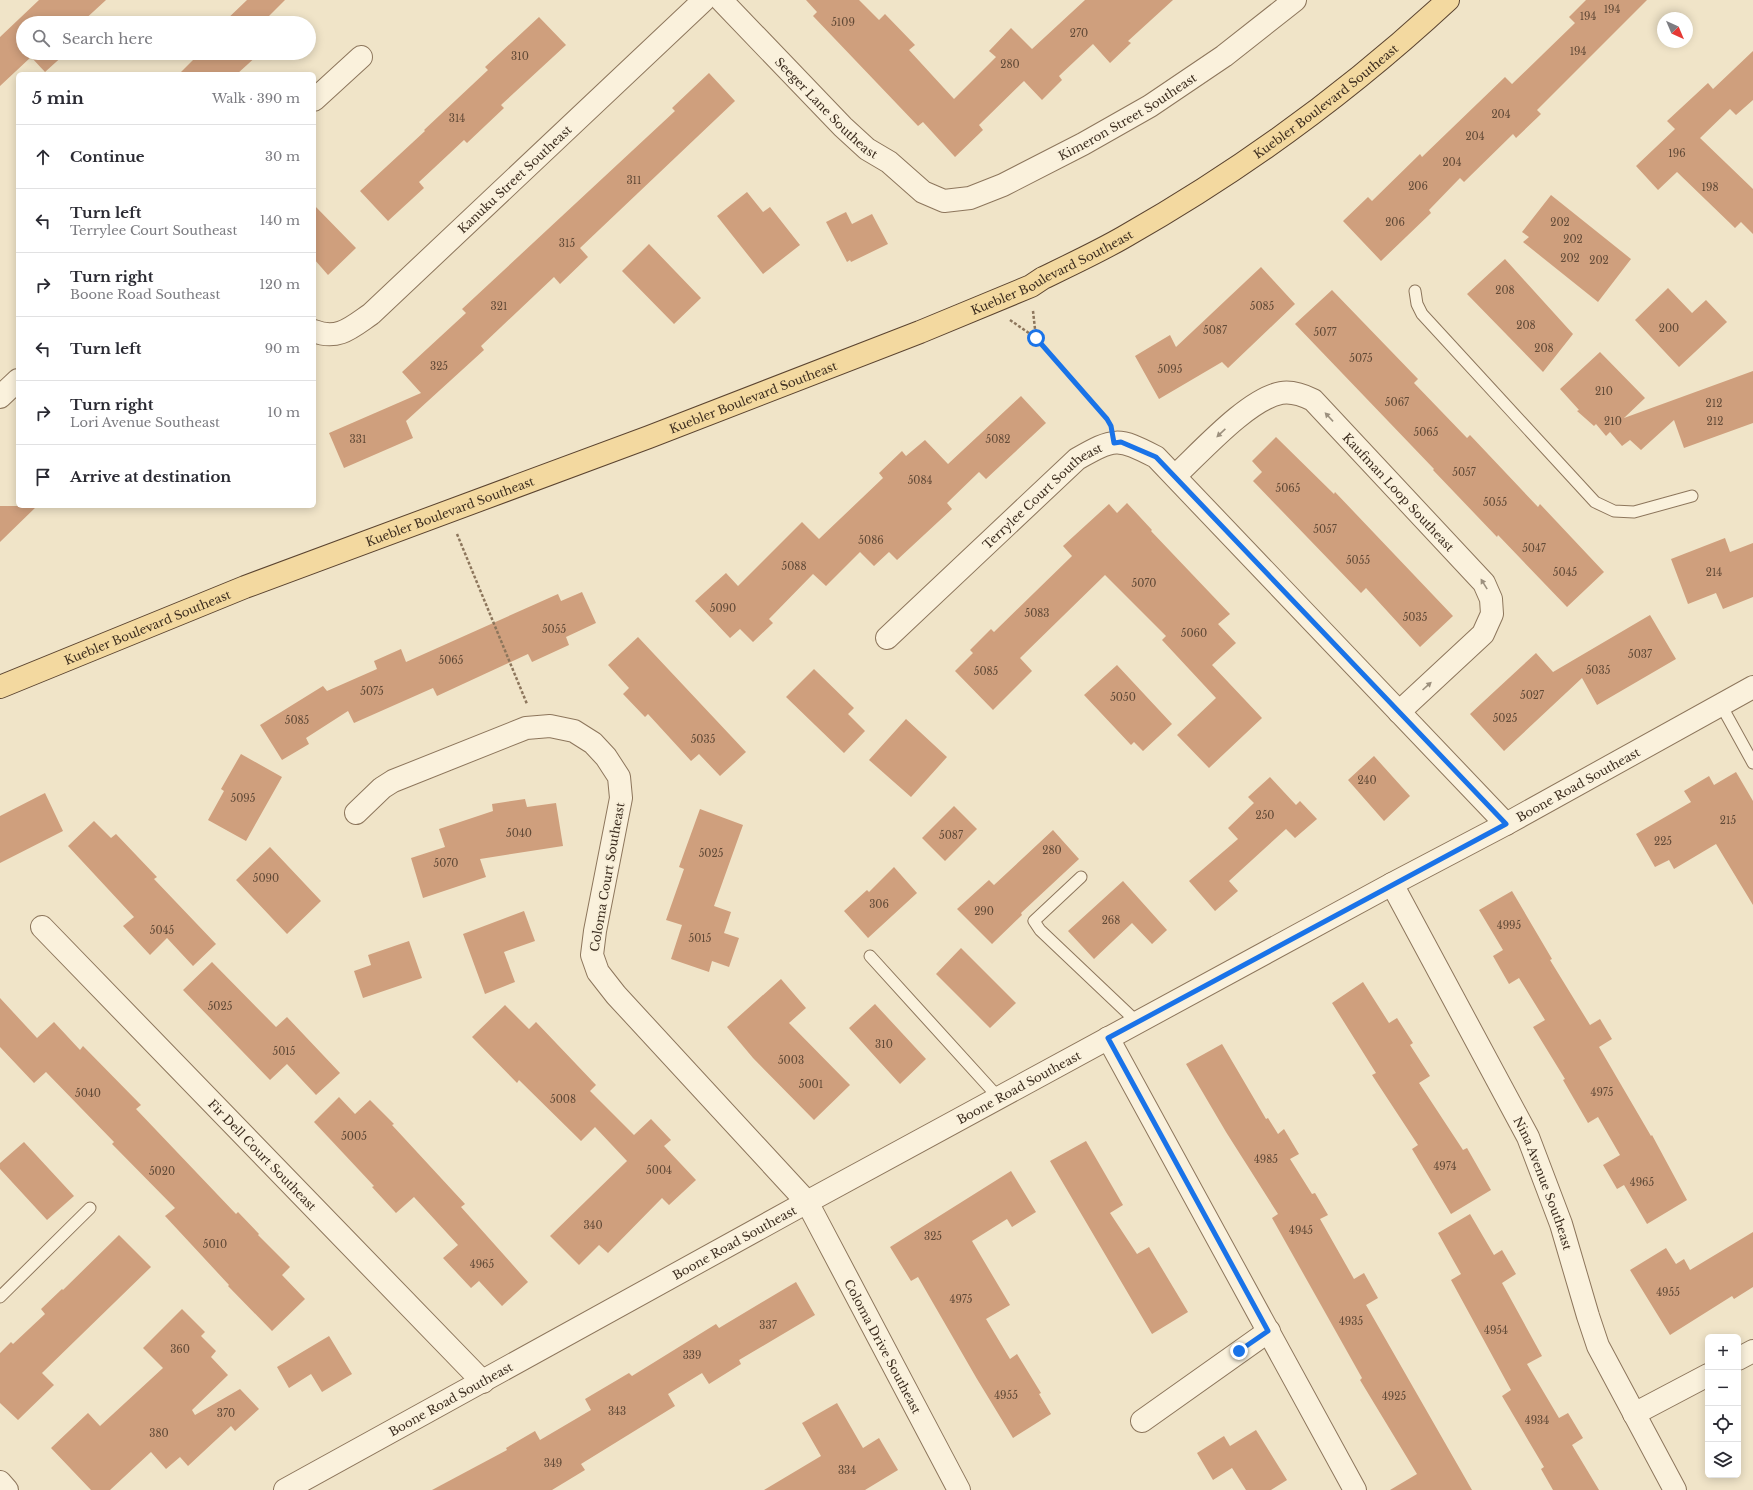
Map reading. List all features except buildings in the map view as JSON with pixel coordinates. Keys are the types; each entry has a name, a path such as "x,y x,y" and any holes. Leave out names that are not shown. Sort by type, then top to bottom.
{"main road":[{"name":"Kuebler Boulevard Southeast","path":"0,687 246,587 663,432 920,332 1031,286 1124,237 1192,196 1252,156 1326,103 1373,66 1448,0"}],"street":[{"name":"Kanuku Street Southeast","path":"316,332 324,335 346,332 371,314 704,0"},
{"name":"Seeger Lane Southeast","path":"720,0 843,127 867,149 889,162 923,192 944,201"},
{"name":"Kimeron Street Southeast","path":"944,201 970,198 1003,186 1083,144 1150,106 1224,56 1295,0"},
{"path":"316,98 361,57"},
{"path":"0,397 16,382"},
{"name":"Kaufman Loop Southeast","path":"1175,476 1246,410 1267,397 1282,393 1299,394 1313,400 1484,583 1491,599 1492,614 1483,634 1399,712"},
{"name":"Terrylee Court Southeast","path":"887,638 1077,459 1103,444 1121,442 1156,457 1506,824"},
{"name":"Boone Road Southeast","path":"285,1490 807,1202 1392,884 1506,824 1753,687"},
{"name":"Coloma Court Southeast","path":"356,813 382,788 393,781 526,728 550,726 574,731 593,743 606,757 620,777 621,798 595,931 592,955 598,972 616,995 807,1202"},
{"name":"Nina Avenue Southeast","path":"1392,884 1528,1137 1561,1224 1598,1346 1675,1490"},
{"name":"Fir Dell Court Southeast","path":"42,927 483,1382"},
{"path":"1108,1038 1355,1490"},
{"name":"Coloma Drive Southeast","path":"807,1202 959,1490"},
{"path":"1142,1420 1268,1331"},
{"path":"1741,1357 1753,1351"},
{"path":"1634,1414 1705,1377"},
{"path":"0,1482 7,1490"}],"lane":[{"path":"1415,291 1417,304 1422,314 1595,502 1614,511 1634,512 1692,496"},
{"path":"1722,705 1753,763"},
{"path":"1081,877 1034,921 1040,930 1138,1022"},
{"path":"870,956 999,1098"},
{"path":"0,1297 90,1208"}],"path":[{"path":"1036,338 1107,419 1111,426 1114,443"},
{"path":"448,511 524,698 539,727"}],"route":[{"path":"1036,338 1107,419 1111,426 1114,443 1121,442 1137,447 1156,457 1506,824 1108,1038 1268,1331 1239,1351"}]}
